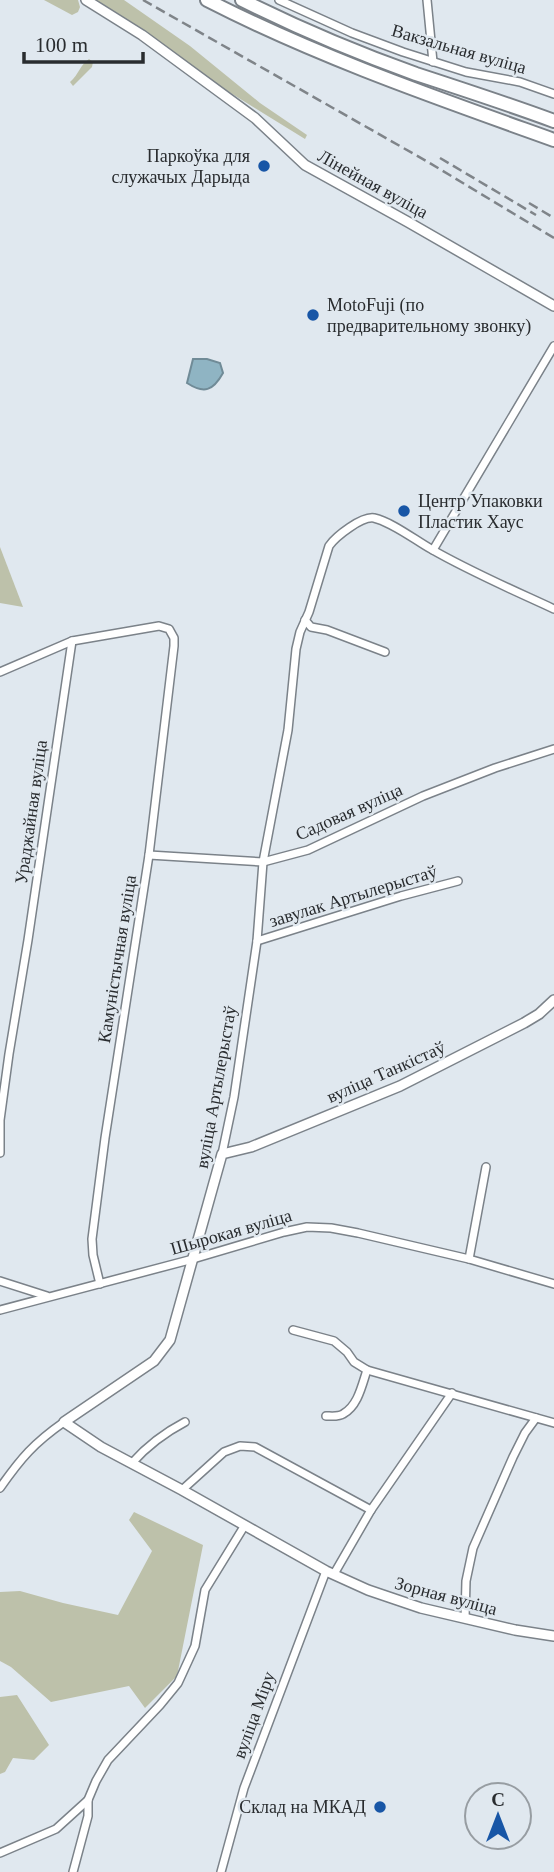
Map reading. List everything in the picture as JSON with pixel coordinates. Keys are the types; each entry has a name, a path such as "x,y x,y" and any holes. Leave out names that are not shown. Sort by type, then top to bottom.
{"highway":[{"path":"207,0 259,27 334,58 554,140"},
{"path":"242,0 282,20 401,68 554,121"}],"street":[{"name":"Лінейная вуліца","path":"86,0 142,35 255,118 304,165 554,306"},
{"name":"Вакзальная вуліца","path":"279,0 352,33 433,62 467,72 520,82 554,94"},
{"path":"427,0 433,62"},
{"path":"554,346 433,551 554,609"},
{"name":"вуліца Артылерыстаў","path":"0,1488 41,1438 155,1361 170,1340 222,1154 257,941 264,862 288,730 296,649 329,546 334,539 365,518 374,518 433,551"},
{"path":"305,620 311,627 327,630 385,652"},
{"name":"Камуністычная вуліца","path":"72,641 159,626 169,629 174,638 149,855 92,1239 100,1284"},
{"path":"0,672 72,641"},
{"name":"Ураджайная вуліца","path":"0,1153 0,1120 9,1054 72,641"},
{"name":"Садовая вуліца","path":"149,855 264,862 308,850 423,796 554,749"},
{"name":"завулак Артылерыстаў","path":"257,941 458,881"},
{"name":"вуліца Танкістаў","path":"222,1154 251,1147 400,1086 524,1023 554,1000"},
{"path":"468,1259 486,1167"},
{"name":"Шырокая вуліца","path":"0,1310 307,1227 358,1233 468,1259 554,1284"},
{"path":"0,1281 48,1296"},
{"path":"293,1330 334,1341 354,1362 367,1370 554,1423"},
{"path":"326,1416 342,1415 352,1406 360,1393 367,1370"},
{"path":"330,1573 452,1393"},
{"path":"465,1618 466,1581 473,1548 513,1457 536,1418"},
{"name":"Зорная вуліца","path":"64,1422 101,1447 330,1573 368,1590 421,1608 554,1636"},
{"path":"132,1463 146,1447 185,1422"},
{"path":"182,1490 224,1452 247,1446 267,1452 371,1510"},
{"path":"73,1872 88,1816 88,1800 96,1781 108,1760 178,1683 195,1646 205,1590 245,1525"},
{"name":"вуліца Міру","path":"221,1872 243,1788 330,1573"},
{"path":"0,1853 56,1829 88,1800"}],"green space":[{"path":"44,0 78,0 80,7 78,12 72,15"},
{"path":"86,0 124,0 190,46 260,103 307,135 305,139 171,56"},
{"path":"89,59 93,62 92,67 73,86 70,82"},
{"path":"0,547 23,607 0,603"},
{"path":"134,1512 203,1545 177,1676 145,1708 129,1686 51,1702 11,1667 0,1661 0,1592 20,1591 118,1615 152,1551 129,1520"},
{"path":"17,1695 49,1745 34,1760 13,1758 5,1772 0,1774 0,1697"}],"water":[{"path":"193,359 220,363 223,373 216,384 208,389 198,389 187,383"}],"railway":[{"path":"143,0 428,162 554,238"},
{"path":"440,158 536,215"},
{"path":"529,203 554,218"}],"place":[{"name":"Паркоўка для служачых Дарыда","path":"264,166"},
{"name":"MotoFuji (по предварительному звонку)","path":"313,315"},
{"name":"Центр Упаковки Пластик Хаус","path":"404,511"},
{"name":"Склад на МКАД","path":"380,1807"}]}
